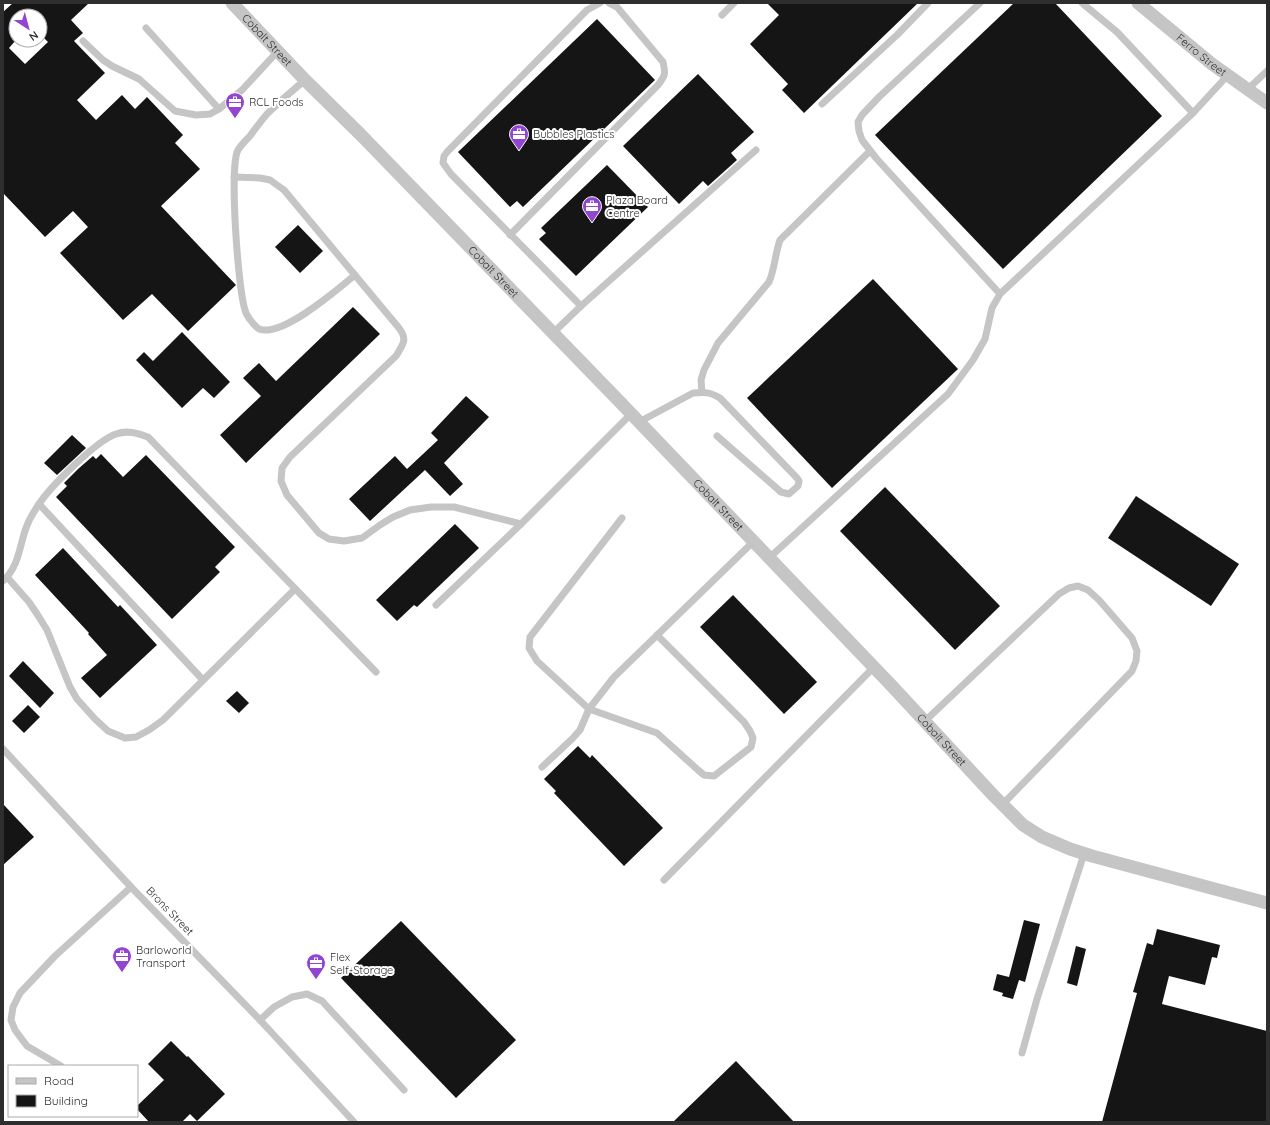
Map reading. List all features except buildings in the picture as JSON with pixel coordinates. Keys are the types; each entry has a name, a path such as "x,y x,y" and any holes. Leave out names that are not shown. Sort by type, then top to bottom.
{"street":[{"name":"Cobalt Street","path":"232,3 305,80 361,135 635,418 1023,825 1042,837 1084,854 1267,903"},
{"name":"Ferro Street","path":"1138,3 1212,64 1267,103"}],"lane":[{"path":"581,306 510,235 442,163 444,156 587,10 600,3"},
{"path":"510,235 658,85 664,76 666,71 663,62 617,7 609,3"},
{"path":"722,15 734,3"},
{"path":"822,104 897,35 928,3"},
{"path":"980,3 879,97 862,115 858,122 862,140 870,151 1000,294"},
{"path":"1082,3 1117,32 1193,113"},
{"path":"146,28 219,109"},
{"path":"84,41 103,60 139,79 175,111 196,115 210,114 219,109 242,90 278,51"},
{"path":"1248,89 1267,71"},
{"path":"769,558 948,394 973,360 985,339 992,308 1000,294 1193,113 1228,75"},
{"path":"305,80 266,115 238,151 234,177 238,267 245,310 252,322 259,329 277,328 293,321 318,305 355,275"},
{"path":"553,333 581,306 756,150"},
{"path":"702,392 701,380 704,370 718,343 769,282 780,240 870,151"},
{"path":"234,177 270,180 284,190 405,338 396,356 290,457 282,468 281,481 287,495 319,533 329,539 344,541 362,538 386,521 410,510 431,507 454,507 521,524"},
{"path":"436,604 635,418 693,393 710,393 720,398 797,478 799,481 798,486 789,494 781,492 717,436"},
{"path":"295,589 163,720 149,730 136,736 125,738 108,731 77,699 70,687 47,630 29,602 5,579 13,570 28,524 46,494 75,464 103,441 116,434 132,432 148,437 376,672"},
{"path":"39,504 203,680"},
{"path":"622,518 530,637 529,648 538,661 589,709 657,733 704,775 710,777 714,776 751,747 753,738 744,722 657,635"},
{"path":"542,767 580,730 589,709 614,677 754,542"},
{"path":"925,721 1059,594 1069,588 1078,586 1088,590 1099,600 1132,638 1137,650 1136,661 1132,670 1003,804"},
{"path":"664,880 874,667"},
{"name":"Brons Street","path":"3,749 131,887 260,1020 354,1122"},
{"path":"1022,1053 1037,999 1084,854"},
{"path":"59,1065 27,1046 14,1030 11,1020 13,1007 20,993 56,956 131,887"},
{"path":"260,1020 274,1007 292,997 307,994 322,1001 404,1090"}],"place":[{"name":"RCL Foods","path":"235,119"},
{"name":"Bubbles Plastics","path":"519,151"},
{"name":"Plaza Board Centre","path":"592,223"},
{"name":"Barloworld Transport","path":"122,973"},
{"name":"Flex Self-Storage","path":"316,980"}]}
